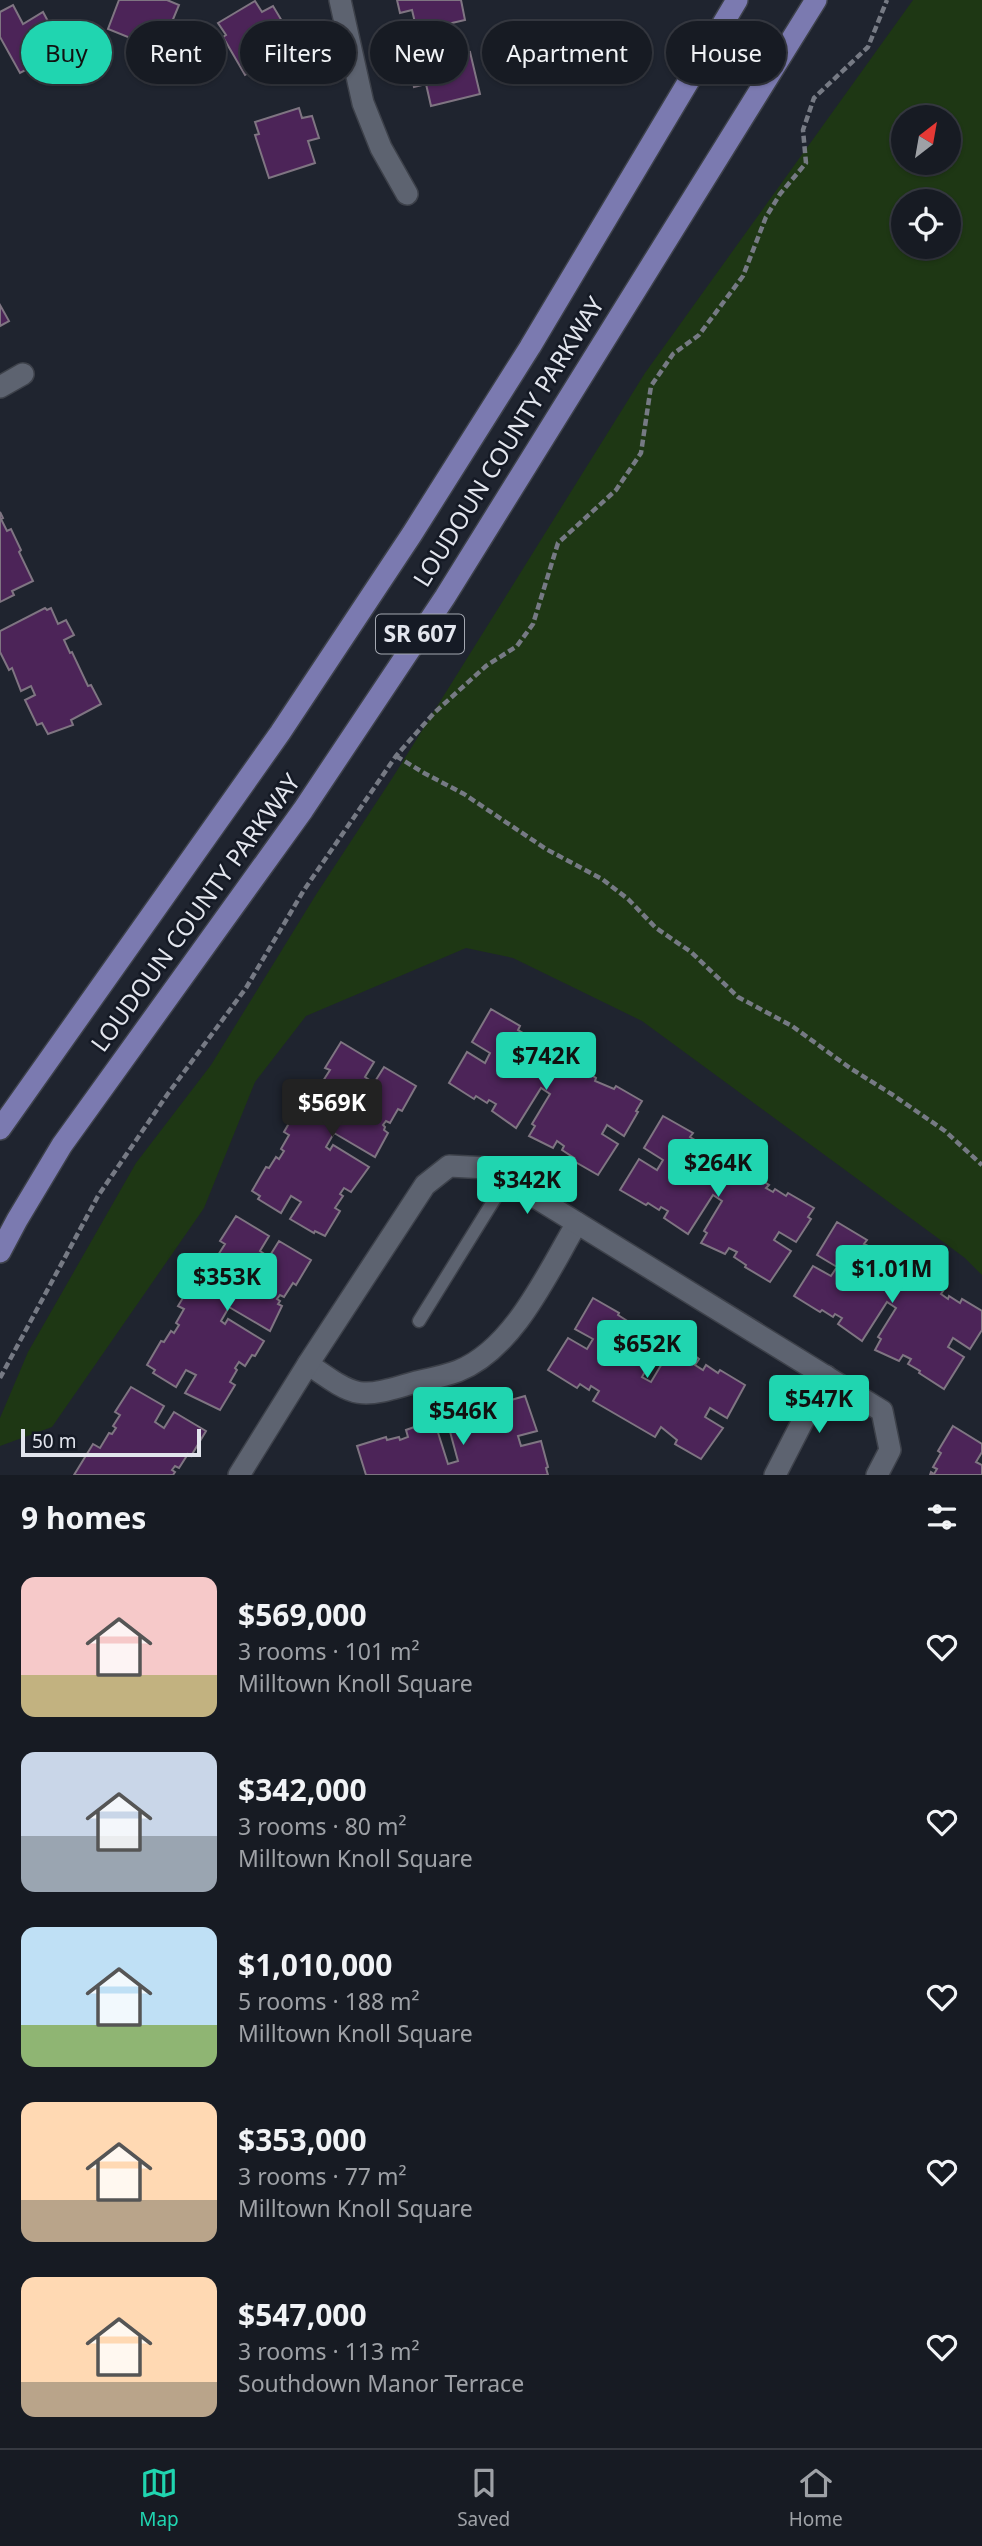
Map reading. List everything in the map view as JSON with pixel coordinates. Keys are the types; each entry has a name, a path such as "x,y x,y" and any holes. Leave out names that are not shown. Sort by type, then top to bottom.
{"main road":[{"name":"LOUDOUN COUNTY PARKWAY","path":"0,1129 280,733 412,534 530,347 737,0"},
{"name":"LOUDOUN COUNTY PARKWAY","path":"0,1252 16,1220 62,1145 303,810 444,597 816,0"}],"street":[{"path":"340,0 363,103 381,148 407,194"},
{"path":"0,387 23,374"},
{"path":"239,1475 425,1185 449,1167 488,1168 881,1411 890,1450 877,1475"},
{"path":"308,1364 344,1390 372,1395 459,1370 491,1350 519,1318 577,1223"},
{"path":"775,1475 825,1376"}],"lane":[{"path":"419,1321 507,1179"}],"path":[{"path":"0,1378 98,1196 167,1095 246,988 304,890 396,755 434,713 486,666 517,646 533,624 558,543 616,490 641,453 651,386 673,355 699,335 743,276 766,217 780,194 806,163 803,130 814,98 868,47 887,0"},
{"path":"396,755 464,793 545,849 602,878 628,899 656,928 691,952 738,997 792,1026 946,1131 982,1165"}],"green space":[{"path":"913,0 982,0 982,1275 965,1258 642,1021 513,958 466,948 306,1016 255,1082 204,1208 52,1427 0,1446 0,1418 28,1352 136,1163 211,1065 317,893 393,777 645,373"}],"building":[{"path":"119,0 167,0 179,5 172,21 126,21 126,36 112,31 111,21"},
{"path":"397,0 461,0 465,20 415,21 412,10 400,13"},
{"path":"255,1 262,12 273,6 282,21 240,21 240,66 226,42 226,21 221,21"},
{"path":"13,5 21,21 20,73 0,37 0,12"},
{"path":"43,12 48,21 28,21"},
{"path":"470,52 480,94 431,106 426,84 468,84"},
{"path":"299,108 302,118 312,116 319,138 308,141 315,163 269,178 255,135 259,134 255,122"},
{"path":"0,305 9,321 0,326"},
{"path":"0,512 7,531 11,529 33,581 12,591 14,595 0,602"},
{"path":"45,608 51,608 58,624 66,620 74,635 64,640 88,686 91,685 101,704 71,720 73,725 48,734 42,723 37,725 25,700 35,695 31,686 21,691 12,668 9,670 0,652 0,631"},
{"path":"491,1009 520,1026 518,1030 528,1036 525,1039 534,1044 536,1040 550,1049 554,1043 586,1063 582,1069 596,1078 595,1081 614,1089 616,1086 642,1101 624,1136 607,1125 602,1134 618,1144 598,1175 572,1160 574,1158 562,1150 564,1146 557,1141 553,1148 529,1136 535,1126 532,1124 550,1094 541,1088 516,1128 492,1111 496,1104 489,1100 487,1103 476,1096 474,1099 449,1083 467,1052 485,1063 490,1053 472,1042"},
{"path":"341,1042 374,1062 365,1077 374,1083 384,1067 416,1086 402,1111 398,1109 390,1123 386,1121 383,1125 388,1133 375,1157 334,1133 326,1147 330,1150 333,1145 369,1167 351,1192 344,1188 340,1194 343,1196 335,1208 340,1211 325,1236 315,1231 314,1233 290,1219 301,1202 291,1196 281,1213 258,1199 260,1196 252,1191 266,1167 269,1168 284,1151 281,1149 289,1135 284,1132 303,1099 310,1103 319,1088 322,1089 326,1083 323,1081 330,1070 325,1068"},
{"path":"663,1116 693,1133 690,1137 700,1143 698,1146 706,1150 708,1147 722,1156 726,1150 758,1169 755,1176 769,1185 766,1188 773,1192 775,1189 786,1196 788,1193 814,1208 808,1217 811,1219 796,1242 779,1232 774,1240 791,1251 770,1282 734,1257 737,1252 729,1248 725,1254 701,1243 707,1233 704,1231 722,1201 713,1195 688,1234 664,1218 668,1211 661,1207 659,1210 648,1203 646,1205 620,1190 639,1159 657,1170 663,1160 644,1148"},
{"path":"236,1216 269,1236 260,1251 269,1257 279,1241 311,1260 296,1285 293,1283 284,1297 280,1295 277,1299 282,1306 270,1331 229,1307 221,1321 225,1324 228,1319 264,1341 245,1366 239,1362 235,1368 237,1370 230,1382 235,1385 220,1410 185,1393 196,1375 186,1370 176,1387 153,1373 155,1370 147,1365 161,1341 164,1342 179,1325 176,1323 184,1309 178,1306 198,1273 205,1277 220,1257 218,1255 225,1244 220,1241"},
{"path":"837,1222 867,1240 864,1244 874,1249 872,1252 880,1257 882,1254 896,1262 900,1257 933,1276 929,1283 943,1291 941,1294 948,1299 949,1296 960,1303 962,1299 982,1311 982,1330 970,1349 953,1338 948,1347 964,1357 944,1389 908,1364 911,1359 903,1355 899,1361 875,1350 881,1339 878,1337 896,1308 887,1302 862,1341 838,1324 842,1318 835,1314 833,1317 822,1310 820,1312 794,1296 813,1266 831,1276 837,1267 817,1255"},
{"path":"593,1298 619,1313 618,1315 629,1322 627,1325 634,1329 638,1323 664,1336 642,1377 651,1382 669,1352 672,1353 678,1343 699,1359 695,1365 703,1370 706,1365 718,1373 720,1370 745,1385 727,1418 710,1408 705,1417 723,1428 701,1459 675,1444 677,1440 661,1427 655,1437 593,1401 599,1391 591,1386 589,1390 580,1384 577,1388 548,1370 568,1338 587,1349 593,1339 575,1329"},
{"path":"131,1387 164,1406 155,1422 164,1428 174,1412 206,1431 191,1456 188,1454 179,1468 175,1466 173,1475 74,1475 93,1444 100,1448 109,1433 112,1434 116,1428 113,1426 120,1415 115,1412"},
{"path":"525,1396 537,1431 518,1436 521,1446 541,1441 548,1475 366,1475 357,1446 386,1437 387,1440 399,1437 400,1440 408,1437 406,1430 434,1420 448,1464 458,1461 448,1415 474,1410 477,1418 485,1415 484,1410 497,1404"},
{"path":"953,1426 982,1444 982,1452 976,1462 982,1465 982,1475 930,1475 937,1469 933,1467 941,1453 938,1451"}]}
